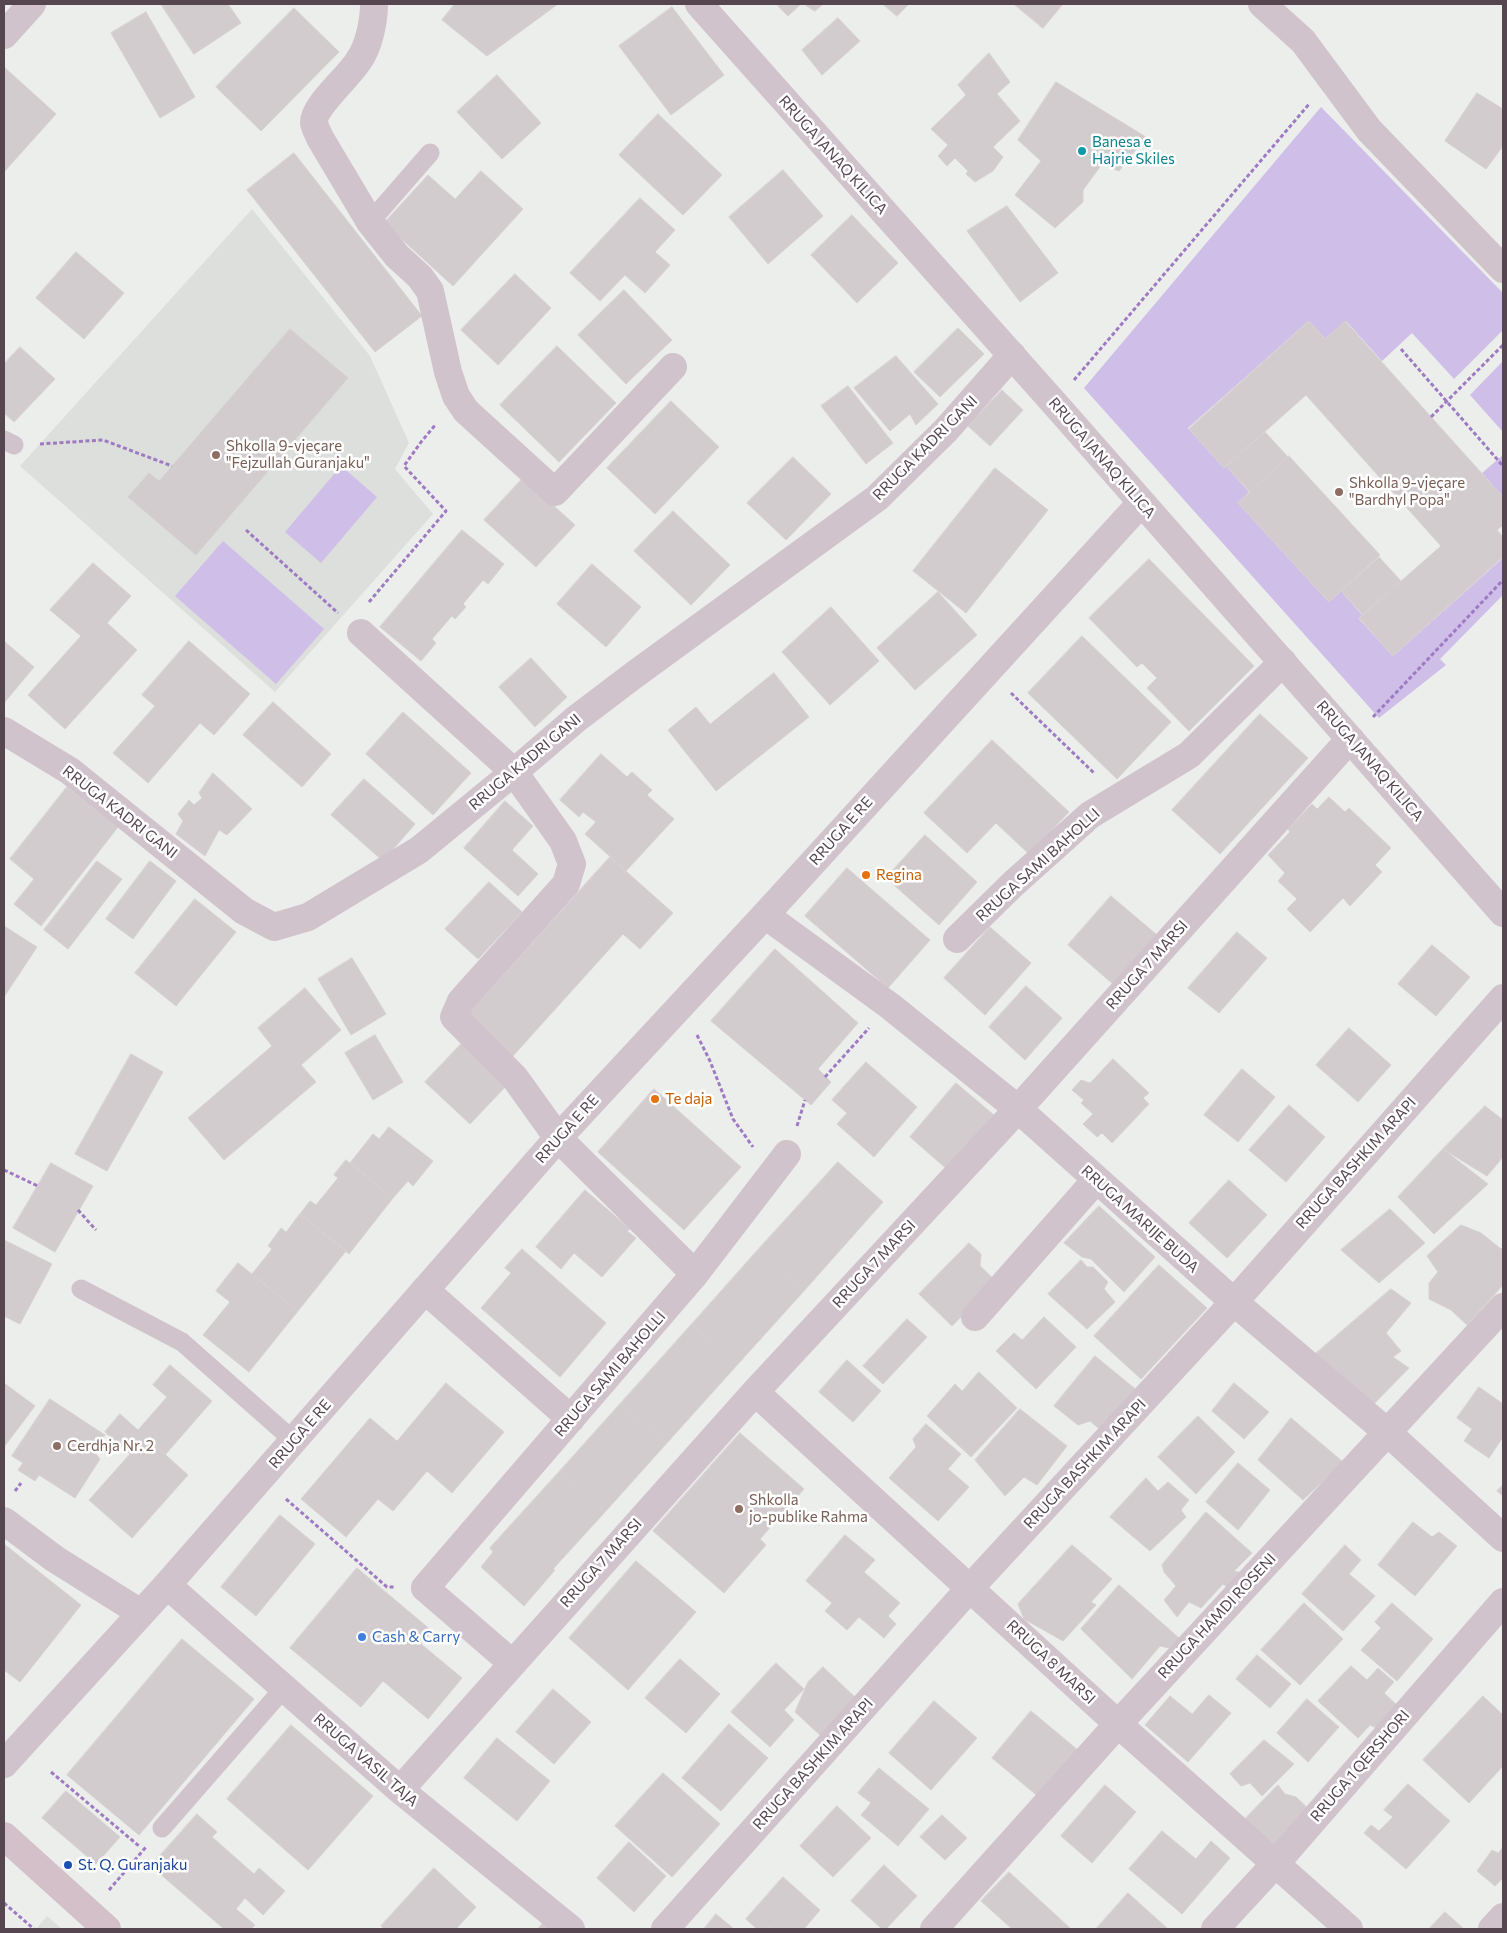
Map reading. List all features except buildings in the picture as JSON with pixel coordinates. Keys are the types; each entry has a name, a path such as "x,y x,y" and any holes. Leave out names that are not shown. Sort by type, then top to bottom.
{"main road":[{"path":"4,1836 98,1921"}],"street":[{"path":"4,35 32,4"},
{"path":"374,4 360,60 327,98 315,115 314,124 320,138 370,222 397,256 420,277 430,291 448,372 458,400 466,411 555,492 673,368"},
{"name":"RRUGA JANAQ KILICA","path":"699,4 1012,355 1503,913"},
{"path":"1262,4 1303,41 1369,130 1503,269"},
{"name":"RRUGA KADRI GANI","path":"4,731 70,771 244,911 274,927 308,917 419,850 576,719 877,498 946,430 1012,355"},
{"name":"RRUGA E RE","path":"4,1764 167,1585 558,1138 765,915 1141,503"},
{"path":"356,620 514,772 564,841 572,864 566,884 461,1001 454,1017 515,1078 558,1138 695,1274"},
{"name":"RRUGA SAMI BAHOLLI","path":"957,939 1013,884 1090,815 1188,754 1283,662"},
{"name":"RRUGA 7 MARSI","path":"400,1790 512,1662 755,1392 1018,1109 1350,739"},
{"name":"RRUGA MARIJE BUDA","path":"765,915 890,1006 1018,1109 1234,1302 1387,1432 1503,1538"},
{"name":"RRUGA BASHKIM ARAPI","path":"665,1929 970,1588 1234,1302 1503,998"},
{"name":"RRUGA SAMI BAHOLLI","path":"425,1588 695,1274 780,1164"},
{"path":"975,1317 1096,1180"},
{"path":"425,1290 571,1419"},
{"name":"RRUGA HAMDI ROSENI","path":"934,1929 1118,1724 1503,1306"},
{"name":"RRUGA 8 MARSI","path":"755,1392 1118,1724 1349,1929"},
{"path":"4,1521 55,1559 141,1613"},
{"name":"RRUGA VASIL TAJA","path":"167,1585 400,1790 571,1929"},
{"path":"425,1588 512,1662"},
{"name":"RRUGA 1 QERSHORI","path":"1215,1929 1276,1863 1503,1602"},
{"path":"1492,1929 1503,1917"}],"lane":[{"path":"370,222 430,153"},
{"path":"81,1289 182,1342 294,1441"},
{"path":"162,1828 284,1688"}],"path":[{"path":"1069,387 1332,78"},
{"path":"1431,417 1503,345"},
{"path":"1401,349 1503,466"},
{"path":"40,444 103,440 172,466"},
{"path":"246,530 356,620 446,512 404,466 420,442"},
{"path":"1374,716 1503,580"},
{"path":"1009,691 1119,797"},
{"path":"825,1077 890,1006"},
{"path":"694,1028 710,1061 733,1119 780,1164"},
{"path":"4,1170 38,1186"},
{"path":"78,1210 96,1230"},
{"path":"286,1499 387,1587 425,1588"},
{"path":"51,1772 144,1850"},
{"path":"98,1921 144,1850 162,1828"},
{"path":"4,1903 34,1929"}],"shaded area":[{"path":"1321,107 1503,293 1503,330 1454,379 1412,333 1382,361 1346,321 1325,339 1309,321 1188,428 1224,468 1226,466 1249,492 1238,503 1329,602 1341,591 1362,615 1359,619 1393,656 1503,558 1503,595 1440,659 1446,665 1379,718 1084,388"},
{"name":"Shkolla 9-vjeçare \"Fejzullah Guranjaku\"","path":"252,209 370,356 409,443 395,469 433,514 275,692 20,466"},
{"path":"1503,361 1503,432 1470,395"},
{"path":"1503,455 1503,497 1482,473"},
{"path":"341,466 377,497 321,563 285,532"},
{"path":"223,541 324,629 276,684 175,596"},
{"path":"47,1916 62,1929 36,1929"}],"place":[{"name":"Banesa e Hajrie Skiles","path":"1082,151"},
{"name":"Shkolla 9-vjeçare \"Fejzullah Guranjaku\"","path":"216,455"},
{"name":"Shkolla 9-vjeçare \"Bardhyl Popa\"","path":"1339,492"},
{"name":"Regina","path":"866,875"},
{"name":"Te daja","path":"655,1099"},
{"name":"Cerdhja Nr. 2","path":"57,1446"},
{"name":"Shkolla jo-publike Rahma","path":"739,1509"},
{"name":"Cash & Carry","path":"362,1637"},
{"name":"St. Q. Guranjaku","path":"68,1865"}]}
